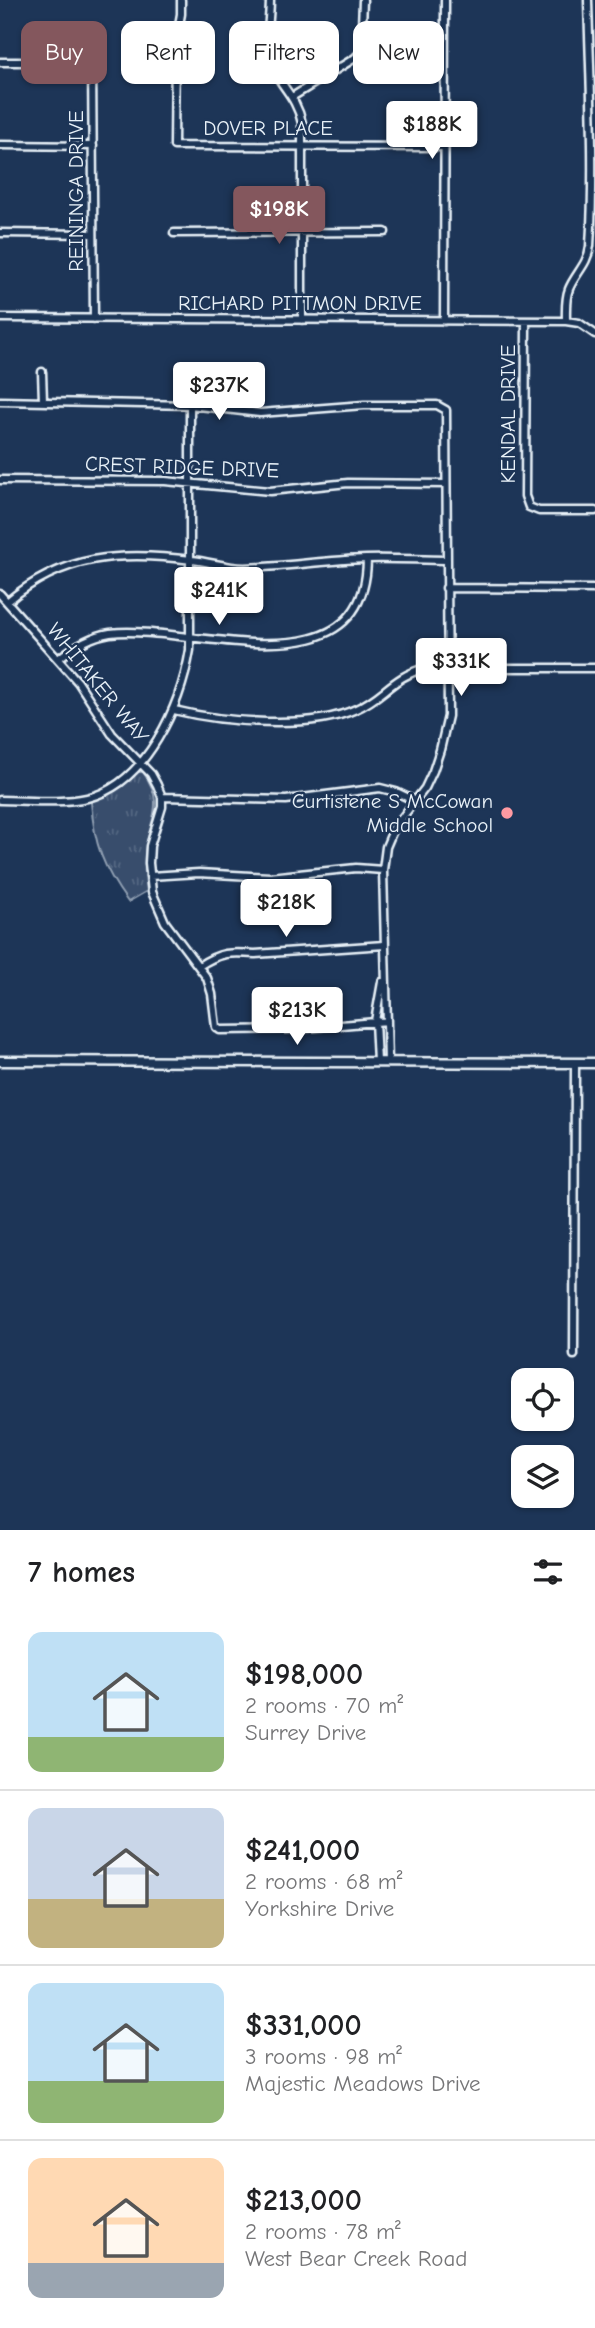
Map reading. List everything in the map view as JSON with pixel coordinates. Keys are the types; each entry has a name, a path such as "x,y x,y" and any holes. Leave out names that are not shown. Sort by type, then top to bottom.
{"main road":[{"path":"0,1061 595,1063"}],"street":[{"name":"DOVER PLACE","path":"181,0 175,47 174,146 445,147"},
{"path":"270,0 270,58 277,75 299,110 303,145 303,320"},
{"path":"292,97 361,52 363,0"},
{"path":"444,321 445,0"},
{"path":"566,321 569,288 589,251 593,110 589,0"},
{"name":"REININGA DRIVE","path":"0,62 92,62 94,319"},
{"path":"0,145 93,146"},
{"path":"174,233 385,232"},
{"path":"0,233 93,234"},
{"name":"RICHARD PITTMON DRIVE","path":"0,318 566,321 579,323 595,334"},
{"name":"KENDAL DRIVE","path":"526,321 525,496 529,507 539,511 595,511"},
{"path":"42,372 43,401"},
{"path":"0,401 190,405 260,413 364,405 437,405 446,410 448,716 440,750 425,788 390,837 383,870 388,1062"},
{"path":"0,800 87,798 103,792 141,762 174,710 186,675 190,636 190,405"},
{"name":"CREST RIDGE DRIVE","path":"0,480 190,482 270,491 348,483 446,484"},
{"path":"7,602 35,580 59,568 83,561 129,556 191,559 250,568 367,559 446,560"},
{"path":"58,659 82,642 107,633 190,636 261,644 319,638 334,629 359,603 367,576 367,559"},
{"path":"446,588 595,589"},
{"name":"WHITAKER WAY","path":"0,594 78,682 112,734 151,774 162,797"},
{"path":"174,710 234,721 304,721 356,710 407,673 425,668 595,668"},
{"path":"387,1021 296,1029 220,1030 216,1027 207,978 165,922 152,892 150,846 162,807 162,797 286,800 380,788 415,801"},
{"path":"150,876 199,873 270,877 356,868 383,870"},
{"path":"199,966 220,954 234,952 255,954 384,945"},
{"path":"377,1062 375,1021 384,970"},
{"path":"574,1355 575,1064"}],"green space":[{"path":"138,772 143,772 150,783 155,803 145,852 147,891 128,902 101,855 91,802 116,789"}],"place":[{"name":"Curtistene S McCowan Middle School","path":"507,813"}]}
